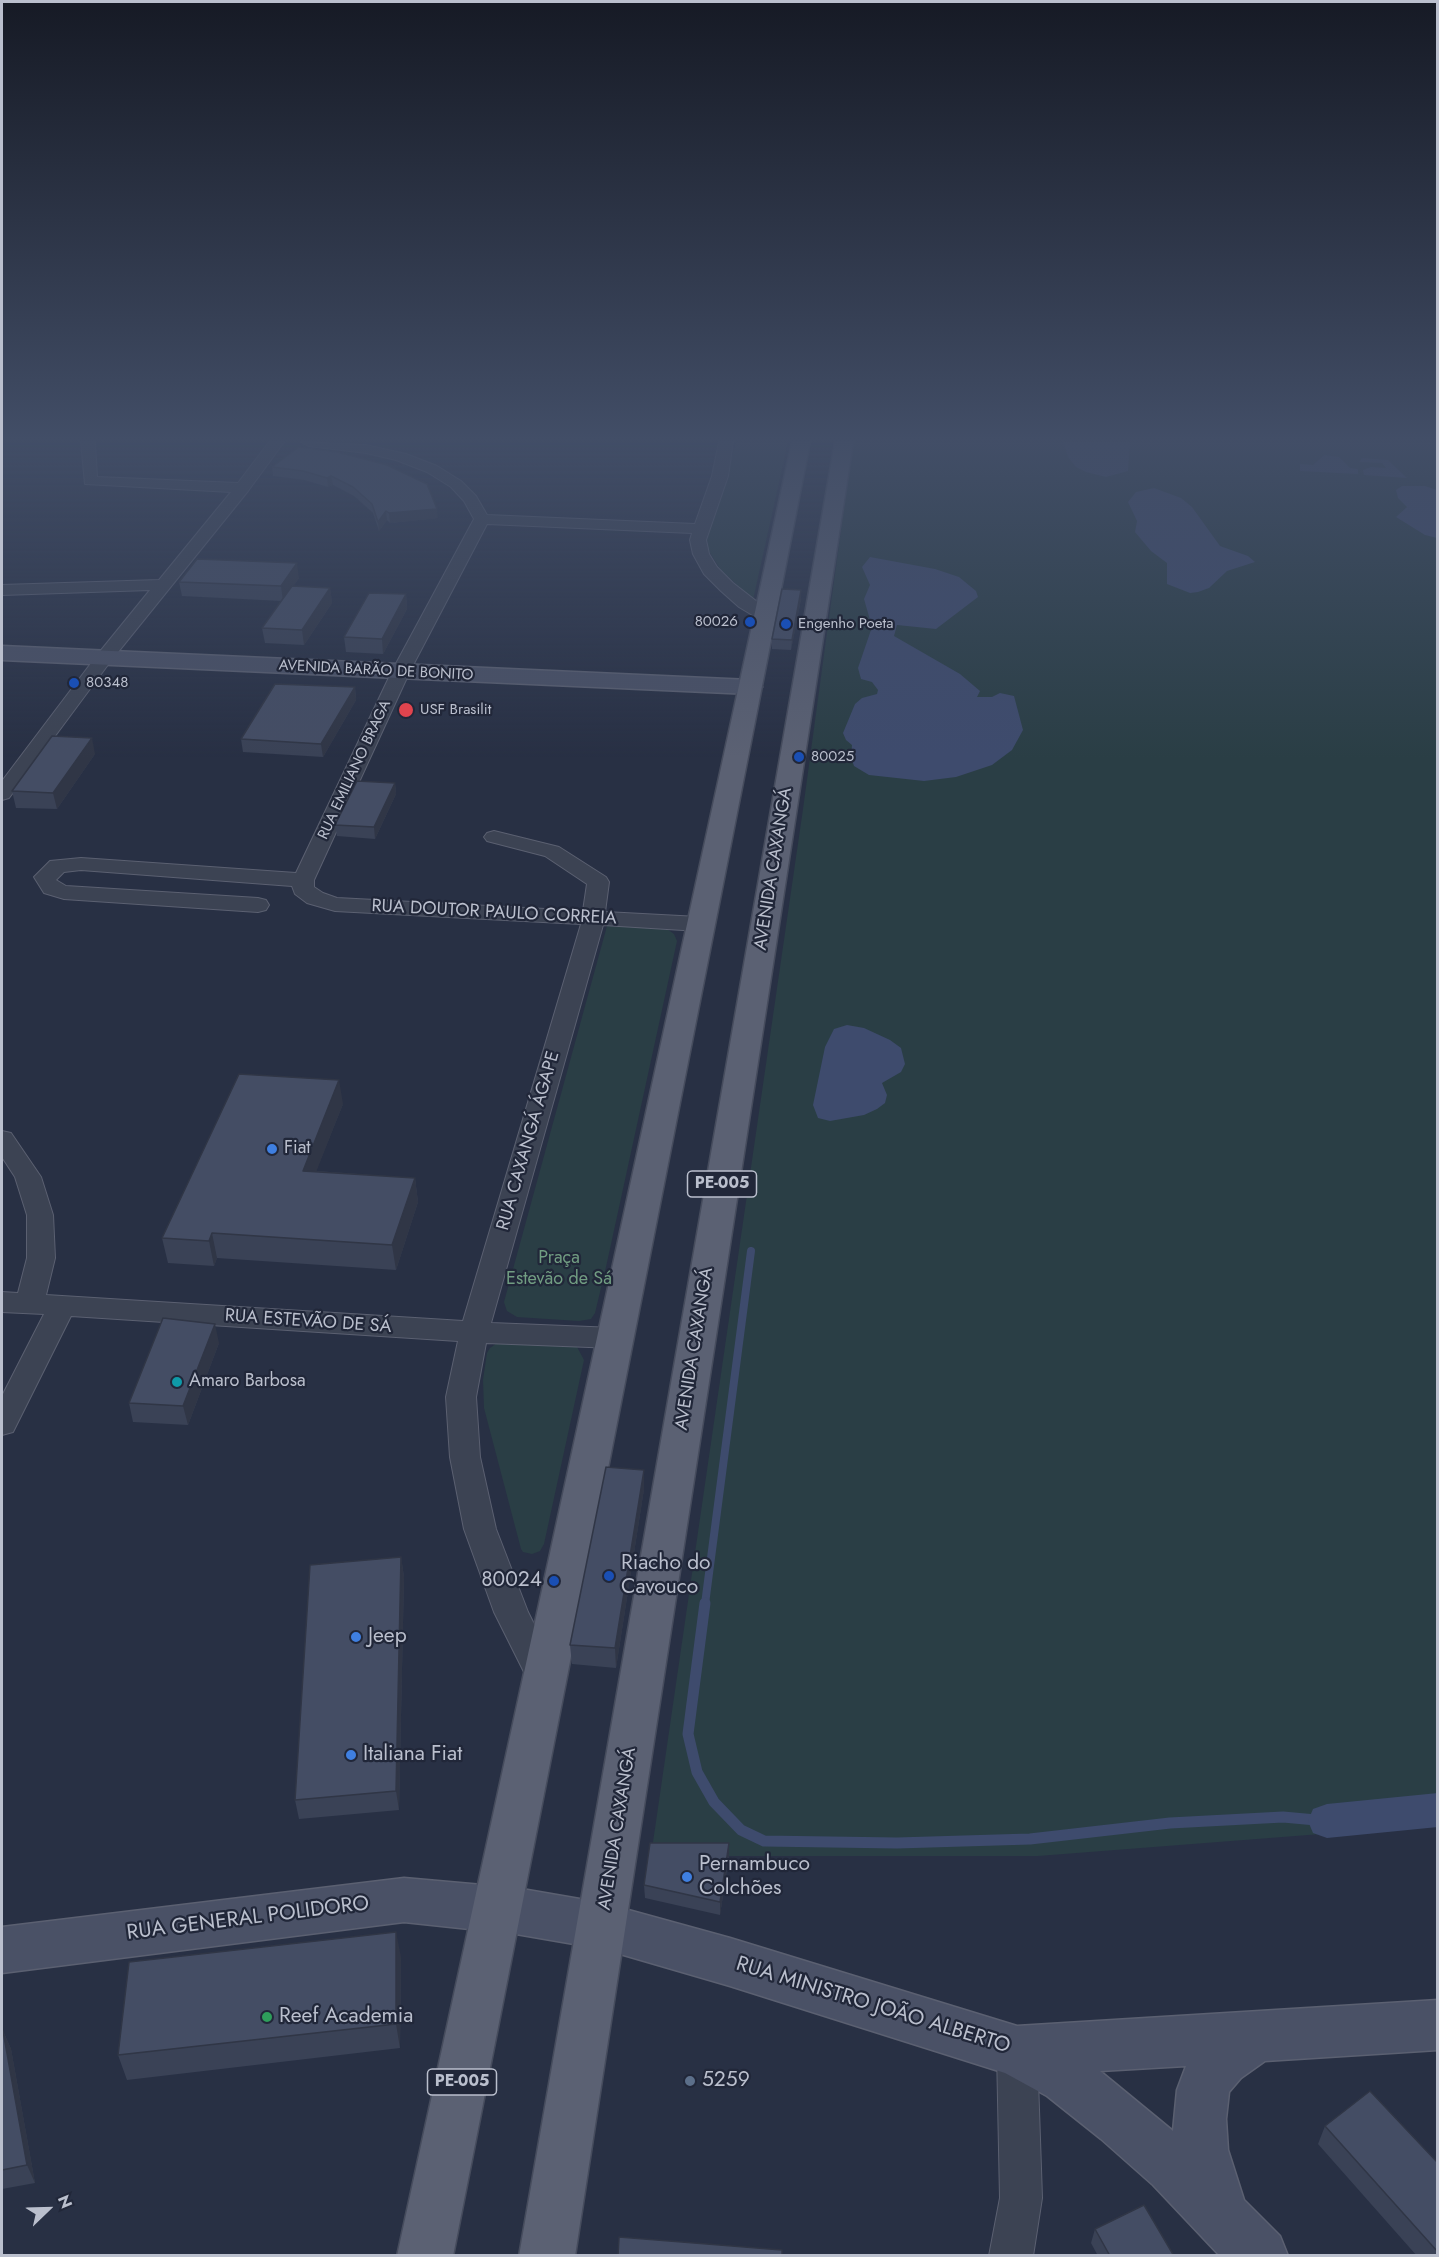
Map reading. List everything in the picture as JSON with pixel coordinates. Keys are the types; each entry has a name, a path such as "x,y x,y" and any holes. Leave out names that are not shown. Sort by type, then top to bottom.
{"main road":[{"name":"PE-005","path":"425,2256 699,924 779,547"},
{"name":"AVENIDA CAXANGÁ","path":"548,2256 827,547"}],"street":[{"path":"2,794 104,658 195,547"},
{"name":"RUA EMILIANO BRAGA","path":"303,880 401,671 467,547"},
{"path":"700,547 710,570 744,603 765,615"},
{"path":"2,590 164,585"},
{"name":"AVENIDA BARÃO DE BONITO","path":"2,653 750,687"},
{"name":"RUA CAXANGÁ ÁGAPE","path":"494,837 552,850 598,882 593,920 474,1332 461,1396 465,1456 480,1529 510,1612 545,1680"},
{"path":"258,905 64,892 52,888 46,882 45,877 58,866 81,864 303,880"},
{"name":"RUA DOUTOR PAULO CORREIA","path":"303,880 303,889 309,894 334,904 593,920 699,924"},
{"path":"2,1139 28,1177 40,1215 41,1258 30,1304"},
{"name":"RUA ESTEVÃO DE SÁ","path":"2,1302 474,1332 615,1338"},
{"path":"2,1424 62,1306"},
{"name":"RUA GENERAL POLIDORO","path":"2,1950 404,1900 495,1909"},
{"name":"RUA MINISTRO JOÃO ALBERTO","path":"495,1909 603,1926 719,1958 1017,2051 1437,2025"},
{"path":"1221,2214 1207,2176 1201,2150 1198,2119 1203,2090 1208,2078 1223,2060 1256,2036"},
{"path":"1017,2051 1066,2078 1120,2120 1172,2166 1260,2256"},
{"path":"1011,2256 1021,2198 1017,2051"}],"green space":[{"path":"708,547 765,547 753,600 721,570"},
{"path":"839,547 1437,547 1437,1825 1038,1856 651,1856 803,809"},
{"name":"Praça Estevão de Sá","path":"607,926 667,929 674,934 677,941 606,1267 595,1313 591,1319 579,1321 517,1317 507,1311 504,1302"},
{"name":"Praça Estevão de Sá","path":"500,1341 576,1345 584,1360 544,1544 540,1551 532,1554 523,1552 521,1549 484,1408 483,1380 487,1353"}],"water":[{"path":"1148,547 1224,547 1248,556 1255,562 1227,571 1209,588 1190,593 1167,584 1167,563"},
{"path":"870,557 935,569 959,577 976,591 978,597 936,629 897,625 894,636 960,674 980,691 977,697 992,697 1000,693 1014,696 1023,730 1012,750 992,765 956,777 924,781 869,775 854,766 851,757 852,745 843,733 855,704 862,698 877,694 878,690 872,682 861,679 858,668 872,627 864,599 870,585 862,567"},
{"path":"847,1025 864,1028 890,1040 901,1048 905,1064 901,1072 882,1083 887,1095 885,1103 864,1115 830,1121 818,1118 813,1105 825,1047 834,1029"}],"building":[{"path":"197,559 297,563 281,586 179,582"},
{"path":"292,586 330,588 302,630 262,628"},
{"name":"Engenho Poeta","path":"782,589 801,590 792,640 772,639"},
{"path":"369,593 406,594 382,639 344,637"},
{"path":"275,684 355,687 321,744 241,739"},
{"path":"52,736 92,738 53,793 12,791"},
{"path":"357,781 395,783 374,827 335,825"},
{"name":"Fiat","path":"239,1074 339,1080 303,1171 415,1178 392,1245 212,1233 209,1241 162,1238"},
{"name":"Amaro Barbosa","path":"163,1318 215,1324 183,1406 129,1403"},
{"name":"Riacho do Cavouco","path":"606,1467 644,1470 615,1648 570,1645"},
{"path":"401,1557 396,1791 295,1800 310,1565"},
{"name":"Pernambuco Colchões","path":"650,1843 729,1843 720,1902 644,1885"},
{"name":"Reef Academia","path":"396,1932 396,2024 118,2055 129,1962"},
{"path":"2,2031 27,2165 2,2170"},
{"path":"1370,2091 1437,2162 1437,2251 1325,2126"},
{"path":"1144,2205 1174,2256 1110,2256 1095,2229"},
{"path":"619,2237 782,2250 782,2256 618,2256"}],"waterway":[{"path":"705,1604 751,1251"},
{"path":"705,1603 688,1734 697,1772 714,1802 741,1830 764,1841 897,1843 1030,1839 1170,1823 1283,1817 1327,1821"},
{"path":"1327,1821 1438,1810"}],"place":[{"name":"80026","path":"750,622"},
{"name":"Engenho Poeta","path":"786,624"},
{"name":"80348","path":"74,683"},
{"name":"USF Brasilit","path":"406,710"},
{"name":"80025","path":"799,757"},
{"name":"Fiat","path":"272,1149"},
{"name":"Amaro Barbosa","path":"177,1382"},
{"name":"Riacho do Cavouco","path":"609,1576"},
{"name":"80024","path":"554,1581"},
{"name":"Jeep","path":"356,1637"},
{"name":"Italiana Fiat","path":"351,1755"},
{"name":"Pernambuco Colchões","path":"687,1877"},
{"name":"Reef Academia","path":"267,2017"},
{"name":"5259","path":"690,2081"}]}
